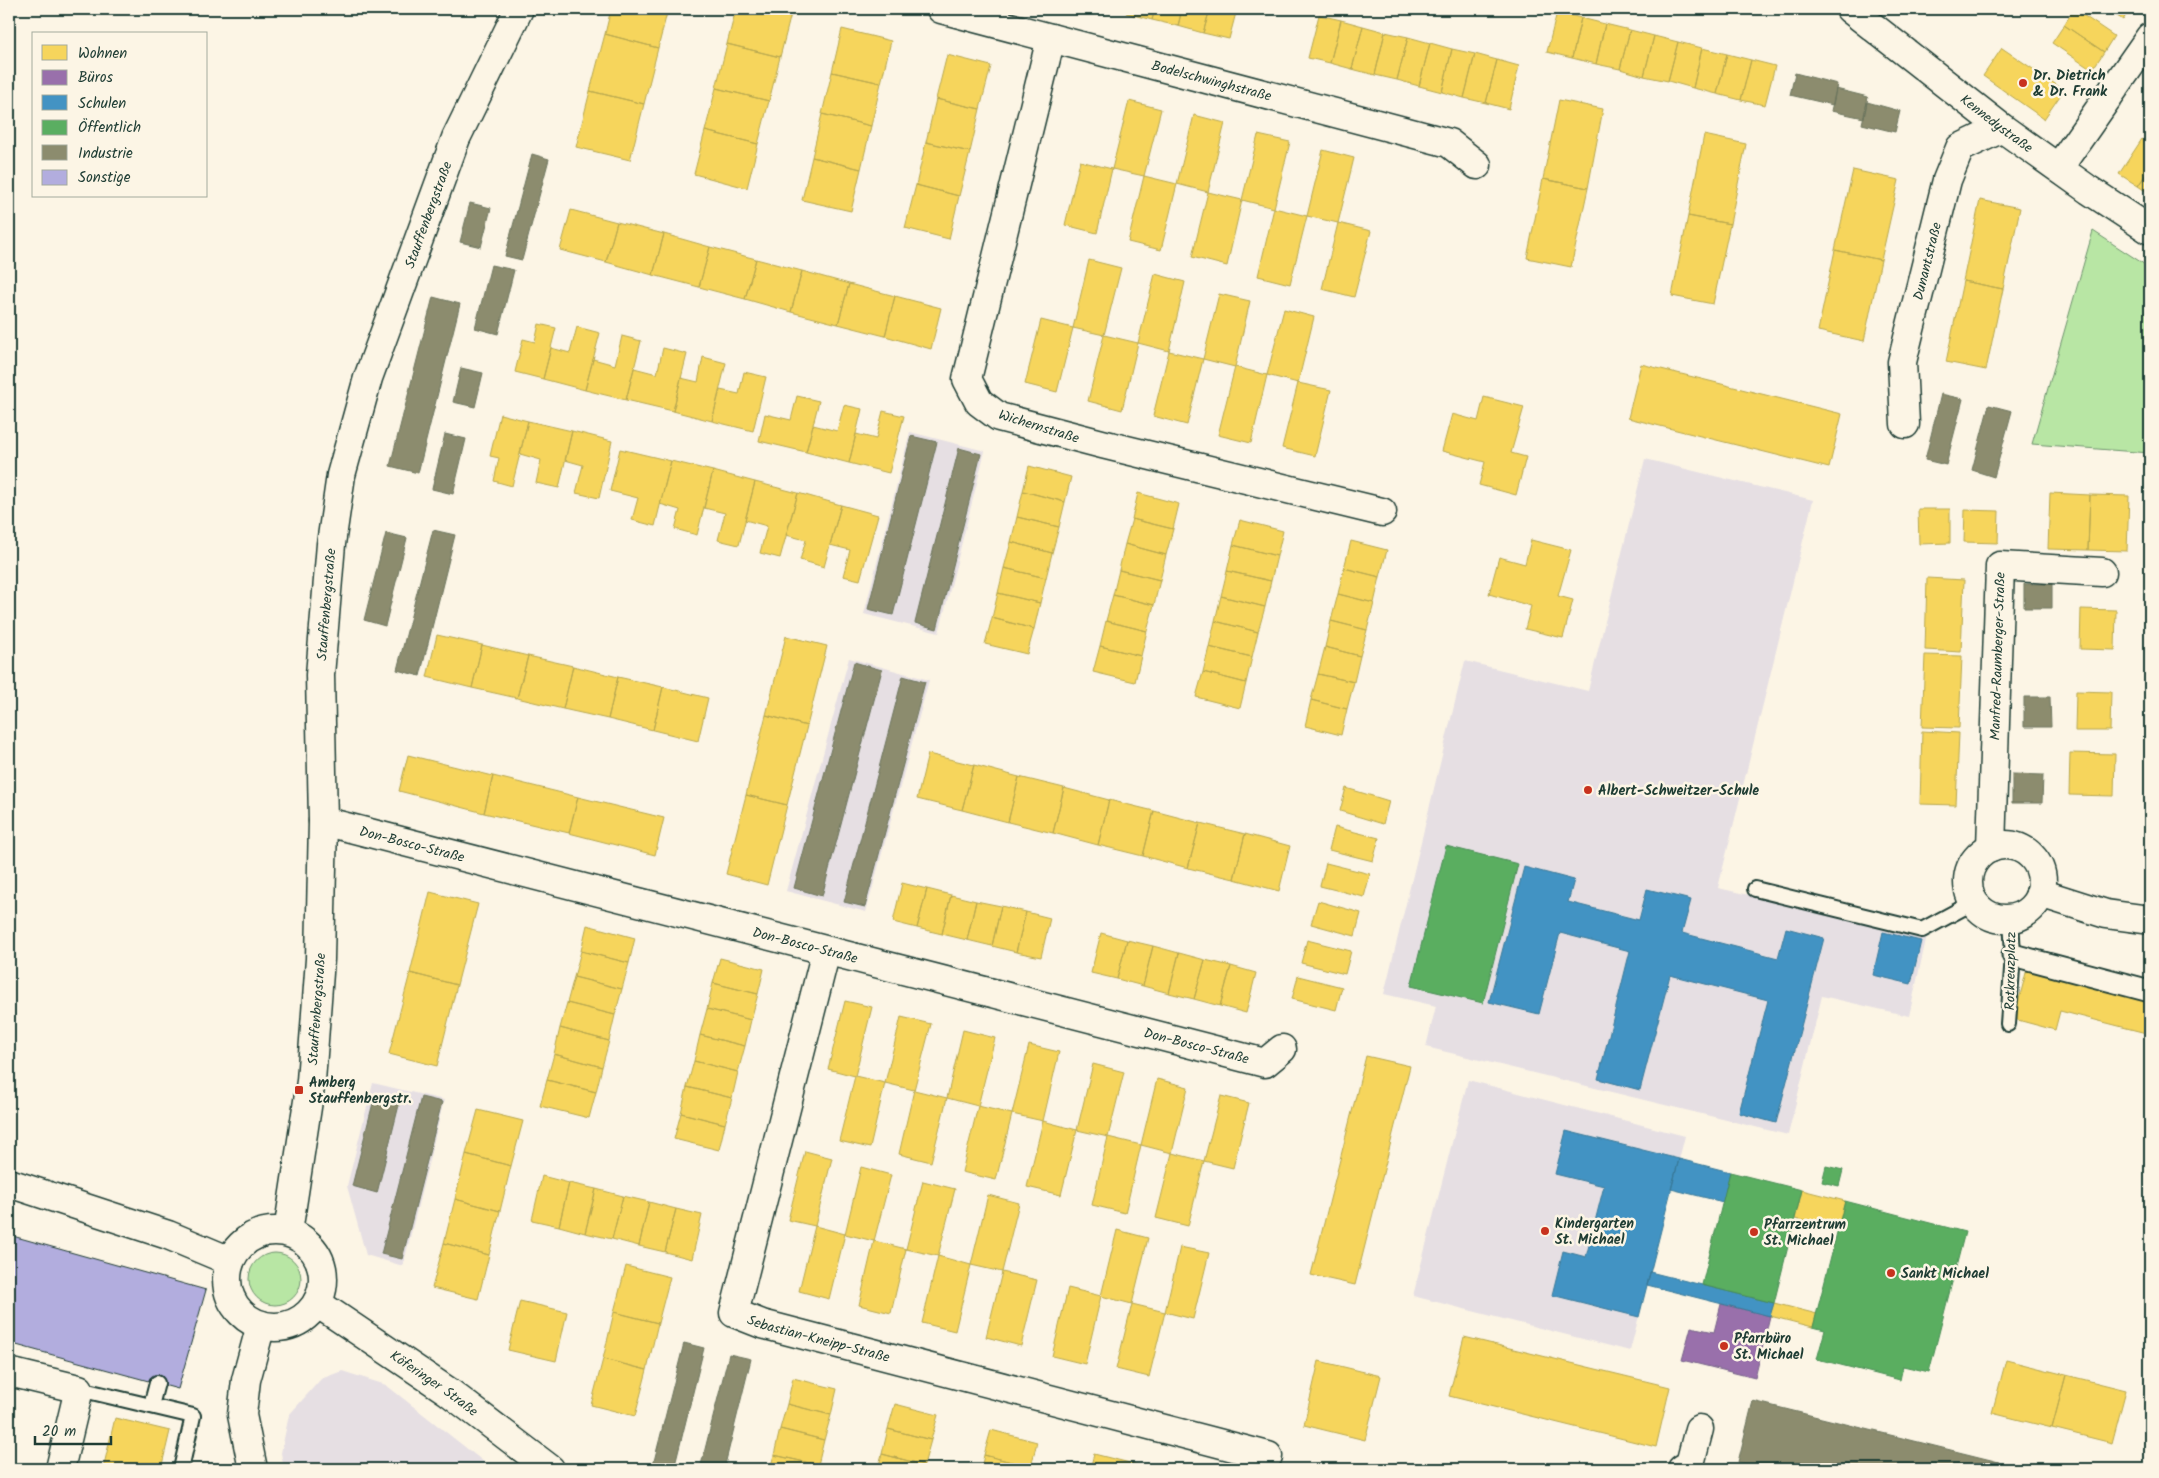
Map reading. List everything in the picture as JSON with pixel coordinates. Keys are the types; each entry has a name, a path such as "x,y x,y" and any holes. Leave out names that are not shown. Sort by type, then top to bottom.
{"street":[{"name":"Stauffenbergstraße","path":"288,1232 312,1081 320,960 323,821 320,675 331,544 341,475 368,378 456,138 519,9"},
{"name":"Bodelschwinghstraße","path":"941,9 1448,143 1477,165"},
{"name":"Kennedystraße","path":"1850,9 2002,128 2150,230"},
{"name":"Wichernstraße","path":"1051,38 967,379 979,402 1000,417 1102,444 1382,512"},
{"path":"2059,167 2148,45"},
{"name":"Dunantstraße","path":"1905,424 1902,362 1947,180 1960,148 2002,128"},
{"name":"Manfred-Raumberger-Straße","path":"1991,848 2000,566 2102,572"},
{"name":"Don-Bosco-Straße","path":"323,821 1265,1064 1282,1049"},
{"path":"2006,845 2019,848 2031,856 2038,867 2042,880 2040,893 2034,904 2026,912 2011,919 1994,918 1984,913 1974,902 1969,891 1968,884 1972,866 1979,855 1991,848 2006,845"},
{"path":"2040,893 2106,914 2150,920"},
{"name":"Sebastian-Kneipp-Straße","path":"826,951 734,1313 762,1324 1268,1456"},
{"path":"2014,955 2150,991"},
{"path":"9,1183 168,1235 230,1261"},
{"path":"273,1230 288,1232 301,1238 312,1248 320,1260 323,1274 322,1289 317,1303 307,1315 293,1324 278,1327 262,1325 247,1318 236,1307 229,1293 227,1277 230,1261 237,1249 247,1239 273,1230"},
{"name":"Köferinger Straße","path":"317,1303 449,1392 550,1469"},
{"path":"253,1469 242,1415 246,1380 262,1325"},
{"path":"9,1372 79,1389 60,1469"},
{"path":"1682,1469 1690,1464 1699,1429"}],"lane":[{"path":"1755,889 1922,930 1974,902"},
{"name":"Rotkreuzplatz","path":"2008,1024 2014,955 2011,919"},
{"path":"151,1406 156,1384"},
{"path":"79,1389 192,1416 181,1469"}],"shaded area":[{"path":"910,432 985,451 939,633 864,614"},
{"name":"Albert-Schweitzer-Schule","path":"1645,459 1813,500 1718,888 1927,935 1909,1016 1822,996 1788,1135 1426,1047 1436,1006 1384,994 1465,661 1588,691"},
{"path":"849,658 929,680 866,912 786,891"},
{"name":"Kindergarten St. Michael","path":"1468,1080 1685,1136 1630,1351 1413,1296"},
{"path":"373,1083 444,1100 403,1266 366,1255 347,1186"},
{"path":"342,1371 386,1385 493,1469 284,1469 281,1453 289,1415 321,1379"}],"green space":[{"path":"2093,231 2150,268 2150,453 2032,444"},
{"path":"275,1253 285,1255 293,1261 299,1269 301,1279 299,1289 293,1297 285,1303 275,1305 265,1303 257,1297 251,1289 249,1279 251,1269 257,1261 265,1255"}],"building: Wohnen":[{"path":"611,9 668,9 658,48 605,34"},
{"path":"736,9 769,9 791,14 780,57 727,44"},
{"path":"1127,9 1155,9 1152,20 1126,13"},
{"path":"1155,9 1182,9 1178,26 1152,20"},
{"path":"1182,9 1210,9 1203,33 1178,26"},
{"path":"1210,9 1237,9 1229,39 1203,33"},
{"path":"2074,9 2114,36 2104,52 2064,25"},
{"path":"2107,9 2130,9 2123,20"},
{"path":"1557,12 1581,18 1572,58 1547,52"},
{"path":"1319,15 1341,20 1330,63 1308,58"},
{"path":"1581,18 1605,24 1596,64 1572,58"},
{"path":"1341,20 1363,26 1352,69 1330,63"},
{"path":"1605,24 1630,30 1620,69 1596,64"},
{"path":"2064,25 2104,52 2092,70 2052,43"},
{"path":"1363,26 1385,32 1375,75 1352,69"},
{"path":"842,29 891,41 881,83 832,72"},
{"path":"1630,30 1654,36 1644,76 1620,69"},
{"path":"1385,32 1408,37 1397,80 1375,75"},
{"path":"605,34 658,48 644,104 590,91"},
{"path":"1654,36 1678,42 1668,81 1644,76"},
{"path":"1408,37 1430,43 1419,86 1397,80"},
{"path":"1678,42 1702,48 1693,88 1668,81"},
{"path":"1430,43 1452,49 1442,92 1419,86"},
{"path":"727,44 780,57 769,101 716,88"},
{"path":"1702,48 1727,54 1717,94 1693,88"},
{"name":"Dr. Dietrich & Dr. Frank","path":"2002,48 2064,90 2044,119 1983,76"},
{"path":"1452,49 1475,54 1464,98 1442,92"},
{"path":"1475,54 1497,60 1486,103 1464,98"},
{"path":"1727,54 1751,60 1741,100 1717,94"},
{"path":"947,55 991,66 980,109 936,99"},
{"path":"1497,60 1519,66 1509,109 1486,103"},
{"path":"1751,60 1775,66 1765,105 1741,100"},
{"path":"832,72 881,83 871,126 822,114"},
{"path":"716,88 769,101 758,144 705,131"},
{"path":"590,91 644,104 630,160 576,147"},
{"path":"936,99 980,109 970,152 926,142"},
{"path":"1559,100 1603,109 1588,188 1543,179"},
{"path":"1129,101 1161,109 1144,176 1112,169"},
{"path":"822,114 871,126 861,169 812,157"},
{"path":"1194,115 1225,123 1208,192 1177,184"},
{"path":"705,131 758,144 747,188 694,174"},
{"path":"1258,135 1290,142 1274,208 1242,200"},
{"path":"1704,135 1746,144 1730,224 1688,216"},
{"path":"2142,139 2150,145 2150,168 2138,186 2119,174"},
{"path":"926,142 970,152 959,196 916,185"},
{"path":"1323,150 1354,158 1338,223 1307,216"},
{"path":"812,157 861,169 851,211 802,200"},
{"path":"1080,161 1112,169 1097,233 1065,225"},
{"path":"2150,168 2150,194 2138,186"},
{"path":"1853,170 1899,180 1881,260 1835,250"},
{"path":"1144,176 1177,184 1161,250 1128,242"},
{"path":"1543,179 1588,188 1571,267 1527,258"},
{"path":"916,185 959,196 949,239 905,228"},
{"path":"1208,192 1242,200 1227,266 1192,257"},
{"path":"1980,200 2020,208 2003,289 1963,281"},
{"path":"1274,208 1307,216 1290,284 1258,276"},
{"path":"571,210 617,222 606,262 560,250"},
{"path":"1688,216 1730,224 1713,304 1672,296"},
{"path":"617,222 664,234 653,275 606,262"},
{"path":"1338,223 1371,231 1354,297 1322,289"},
{"path":"664,234 710,247 699,287 653,275"},
{"path":"710,247 756,259 745,299 699,287"},
{"path":"1835,250 1881,260 1864,341 1818,331"},
{"path":"756,259 802,271 791,312 745,299"},
{"path":"1089,260 1121,268 1104,335 1073,328"},
{"path":"802,271 849,284 838,324 791,312"},
{"path":"1155,274 1185,282 1169,351 1138,343"},
{"path":"1963,281 2003,289 1986,370 1946,362"},
{"path":"849,284 895,296 885,336 838,324"},
{"path":"1219,294 1250,301 1235,367 1203,359"},
{"path":"895,296 941,308 931,349 885,336"},
{"path":"1284,309 1314,317 1298,383 1267,375"},
{"path":"1041,320 1073,328 1057,392 1025,384"},
{"path":"539,324 556,328 543,379 515,372 523,339 535,342"},
{"path":"577,327 600,333 585,390 543,379 551,348 570,353"},
{"path":"1104,335 1138,343 1122,410 1088,401"},
{"path":"622,336 641,341 626,400 585,390 593,359 615,365"},
{"path":"663,348 687,354 673,411 626,400 634,368 657,374"},
{"path":"1169,351 1203,359 1187,425 1153,416"},
{"path":"703,357 726,363 712,421 673,411 681,378 698,382"},
{"path":"1641,364 1842,414 1829,468 1628,418"},
{"path":"1235,367 1267,375 1251,443 1218,435"},
{"path":"744,372 766,377 753,431 712,421 720,390 739,394"},
{"path":"1298,383 1331,390 1315,456 1282,448"},
{"path":"797,396 819,401 806,452 759,441 765,414 791,420"},
{"path":"1484,397 1524,407 1511,453 1526,457 1516,495 1479,485 1485,462 1442,451 1452,414 1478,421"},
{"path":"844,405 862,409 849,463 806,452 813,425 837,431"},
{"path":"883,411 904,416 889,473 849,463 856,434 876,439"},
{"path":"500,414 528,421 512,486 494,481 499,458 490,456"},
{"path":"528,421 572,431 559,488 536,483 541,460 520,454"},
{"path":"572,431 612,441 599,498 576,493 583,465 565,460"},
{"path":"620,449 671,461 655,526 632,520 638,498 610,491"},
{"path":"671,461 713,471 697,535 675,529 680,510 660,504"},
{"path":"1029,466 1071,477 1065,502 1023,491"},
{"path":"713,471 755,482 739,545 718,540 725,513 704,508"},
{"path":"755,482 798,493 780,558 760,553 767,526 745,520"},
{"path":"1023,491 1065,502 1059,527 1017,517"},
{"path":"798,493 841,505 824,567 800,560 806,540 786,535"},
{"path":"1138,493 1179,504 1173,529 1132,519"},
{"path":"2050,493 2090,495 2088,550 2048,549"},
{"path":"2090,495 2129,496 2127,551 2088,550"},
{"path":"841,505 878,515 860,580 843,576 850,550 830,545"},
{"path":"1918,509 1950,509 1950,543 1919,544"},
{"path":"1965,510 1999,511 1998,543 1964,542"},
{"path":"1017,517 1059,527 1052,553 1011,542"},
{"path":"1132,519 1173,529 1166,555 1125,544"},
{"path":"1240,520 1283,531 1277,556 1233,545"},
{"path":"1531,540 1571,550 1558,596 1573,600 1563,638 1525,629 1531,606 1489,594 1499,557 1525,564"},
{"path":"1351,541 1387,550 1380,577 1344,568"},
{"path":"1011,542 1052,553 1046,578 1004,568"},
{"path":"1125,544 1166,555 1160,580 1119,570"},
{"path":"1233,545 1277,556 1271,581 1227,571"},
{"path":"1004,568 1046,578 1040,603 998,593"},
{"path":"1344,568 1380,577 1374,603 1338,594"},
{"path":"1119,570 1160,580 1154,605 1113,595"},
{"path":"1227,571 1271,581 1265,607 1221,596"},
{"path":"1927,578 1964,580 1961,652 1925,650"},
{"path":"998,593 1040,603 1034,629 992,618"},
{"path":"1338,594 1374,603 1367,630 1331,621"},
{"path":"1113,595 1154,605 1147,631 1106,621"},
{"path":"1221,596 1265,607 1258,632 1215,621"},
{"path":"2081,609 2116,610 2115,650 2080,649"},
{"path":"992,618 1034,629 1027,654 985,644"},
{"path":"1106,621 1147,631 1141,656 1100,646"},
{"path":"1215,621 1258,632 1252,657 1209,647"},
{"path":"1331,621 1367,630 1360,656 1325,647"},
{"path":"437,635 482,645 472,688 427,677"},
{"path":"786,636 827,646 807,726 766,715"},
{"path":"482,645 528,656 517,698 472,688"},
{"path":"1100,646 1141,656 1135,682 1093,672"},
{"path":"1209,647 1252,657 1246,683 1203,672"},
{"path":"1325,647 1360,656 1354,682 1318,674"},
{"path":"1925,655 1962,656 1959,728 1922,727"},
{"path":"528,656 573,666 563,709 517,698"},
{"path":"573,666 618,677 608,719 563,709"},
{"path":"1203,672 1246,683 1240,708 1196,697"},
{"path":"1318,674 1354,682 1347,709 1311,700"},
{"path":"618,677 663,687 653,730 608,719"},
{"path":"663,687 708,698 698,741 653,730"},
{"path":"2076,691 2111,692 2110,731 2075,731"},
{"path":"1311,700 1347,709 1341,735 1305,726"},
{"path":"766,715 807,726 787,805 746,795"},
{"path":"1922,731 1959,733 1956,805 1920,804"},
{"path":"2070,753 2115,754 2114,796 2069,795"},
{"path":"928,754 974,765 962,810 917,799"},
{"path":"408,755 493,776 484,813 399,791"},
{"path":"974,765 1019,777 1008,822 962,810"},
{"path":"493,776 578,797 569,833 484,813"},
{"path":"1019,777 1064,788 1053,833 1008,822"},
{"path":"1064,788 1109,800 1098,845 1053,833"},
{"path":"1346,788 1389,801 1383,824 1340,811"},
{"path":"746,795 787,805 767,885 726,874"},
{"path":"578,797 664,818 655,855 569,833"},
{"path":"1109,800 1154,811 1143,856 1098,845"},
{"path":"1154,811 1200,823 1188,868 1143,856"},
{"path":"1200,823 1245,834 1234,879 1188,868"},
{"path":"1335,827 1379,838 1373,861 1329,850"},
{"path":"1245,834 1290,846 1279,891 1234,879"},
{"path":"1326,863 1370,874 1364,897 1320,886"},
{"path":"902,883 927,889 917,928 893,922"},
{"path":"927,889 951,895 942,934 917,928"},
{"path":"430,892 478,904 457,985 410,973"},
{"path":"951,895 976,901 967,940 942,934"},
{"path":"976,901 1001,906 992,946 967,940"},
{"path":"1318,901 1361,913 1355,936 1311,924"},
{"path":"1001,906 1026,912 1016,952 992,946"},
{"path":"1026,912 1050,918 1041,957 1016,952"},
{"path":"587,925 635,938 629,963 581,951"},
{"path":"1101,933 1127,940 1117,979 1091,973"},
{"path":"1127,940 1153,946 1143,986 1117,979"},
{"path":"1307,940 1351,951 1345,974 1301,963"},
{"path":"1153,946 1179,953 1169,993 1143,986"},
{"path":"581,951 629,963 622,989 574,977"},
{"path":"1179,953 1205,960 1194,999 1169,993"},
{"path":"720,958 764,969 758,994 713,983"},
{"path":"1205,960 1231,966 1220,1006 1194,999"},
{"path":"2028,965 2150,997 2150,1034 2060,1011 2055,1030 2014,1019"},
{"path":"1231,966 1256,973 1246,1013 1220,1006"},
{"path":"410,973 457,985 437,1066 389,1054"},
{"path":"1298,976 1342,987 1336,1010 1292,999"},
{"path":"574,977 622,989 615,1015 567,1003"},
{"path":"713,983 758,994 751,1020 707,1009"},
{"path":"845,1001 872,1007 855,1076 828,1069"},
{"path":"567,1003 615,1015 609,1041 560,1028"},
{"path":"707,1009 751,1020 745,1046 700,1035"},
{"path":"901,1017 931,1024 914,1090 885,1083"},
{"path":"560,1028 609,1041 602,1067 554,1054"},
{"path":"963,1030 995,1038 978,1106 947,1098"},
{"path":"700,1035 745,1046 738,1072 694,1061"},
{"path":"1029,1045 1059,1052 1043,1121 1012,1114"},
{"path":"554,1054 602,1067 596,1092 547,1080"},
{"path":"1366,1056 1410,1066 1355,1285 1311,1275"},
{"path":"694,1061 738,1072 732,1098 687,1087"},
{"path":"1093,1064 1124,1072 1108,1137 1077,1130"},
{"path":"855,1076 885,1083 870,1148 839,1141"},
{"path":"1157,1079 1188,1087 1172,1153 1141,1145"},
{"path":"547,1080 596,1092 589,1118 540,1106"},
{"path":"687,1087 732,1098 725,1124 681,1113"},
{"path":"914,1090 947,1098 931,1162 899,1154"},
{"path":"1221,1096 1249,1103 1233,1168 1204,1161"},
{"path":"978,1106 1012,1114 996,1180 962,1172"},
{"path":"478,1110 523,1121 511,1166 466,1154"},
{"path":"681,1113 725,1124 719,1150 674,1139"},
{"path":"1043,1121 1077,1130 1061,1195 1027,1187"},
{"path":"1108,1137 1141,1145 1125,1213 1092,1205"},
{"path":"805,1151 832,1158 815,1226 788,1220"},
{"path":"1172,1153 1204,1161 1188,1226 1156,1218"},
{"path":"466,1154 511,1166 500,1211 455,1199"},
{"path":"861,1167 891,1175 874,1241 845,1234"},
{"path":"542,1176 569,1183 559,1226 532,1220"},
{"path":"923,1181 955,1189 938,1256 906,1249"},
{"path":"569,1183 596,1189 585,1233 559,1226"},
{"path":"596,1189 623,1196 612,1239 585,1233"},
{"path":"1802,1190 1845,1201 1838,1229 1795,1219"},
{"path":"988,1195 1019,1203 1002,1272 971,1265"},
{"path":"623,1196 649,1202 639,1246 612,1239"},
{"path":"455,1199 500,1211 489,1255 444,1243"},
{"path":"649,1202 676,1209 665,1252 639,1246"},
{"path":"676,1209 702,1215 692,1259 665,1252"},
{"path":"815,1226 845,1234 829,1299 799,1291"},
{"path":"1117,1230 1148,1238 1132,1304 1101,1296"},
{"path":"874,1241 906,1249 891,1313 859,1305"},
{"path":"444,1243 489,1255 478,1299 432,1288"},
{"path":"1180,1247 1209,1253 1193,1319 1165,1312"},
{"path":"938,1256 971,1265 955,1331 922,1323"},
{"path":"626,1266 670,1277 658,1323 614,1312"},
{"path":"1002,1272 1037,1280 1021,1346 986,1337"},
{"path":"1068,1288 1101,1296 1085,1364 1052,1356"},
{"path":"520,1301 567,1312 556,1361 508,1350"},
{"path":"1774,1303 1817,1314 1813,1327 1770,1316"},
{"path":"1132,1304 1165,1312 1149,1377 1116,1369"},
{"path":"614,1312 658,1323 647,1370 603,1359"},
{"path":"1464,1337 1670,1387 1656,1447 1449,1396"},
{"path":"603,1359 647,1370 635,1416 591,1405"},
{"path":"2006,1360 2066,1375 2052,1428 1992,1413"},
{"path":"1319,1361 1381,1376 1365,1440 1304,1425"},
{"path":"2066,1375 2126,1390 2112,1443 2052,1428"},
{"path":"793,1378 837,1389 831,1415 787,1404"},
{"path":"787,1404 831,1415 824,1440 780,1429"},
{"path":"895,1404 938,1415 931,1440 888,1429"},
{"path":"115,1418 170,1431 161,1469 103,1469"},
{"path":"780,1429 824,1440 818,1465 774,1455"},
{"path":"888,1429 931,1440 924,1465 882,1454"},
{"path":"991,1430 1037,1442 1031,1467 984,1455"},
{"path":"882,1454 924,1465 923,1469 878,1469"},
{"path":"1094,1454 1138,1465 1137,1469 1090,1469"},
{"path":"774,1455 818,1465 817,1469 770,1469"},
{"path":"984,1455 1031,1467 1031,1469 981,1469"}],"building: Büros":[{"name":"Pfarrbüro St. Michael","path":"1721,1304 1770,1316 1755,1378 1682,1360 1691,1327 1714,1332"}],"building: Schulen":[{"path":"1524,867 1574,880 1568,902 1639,920 1647,889 1691,900 1682,933 1778,958 1786,928 1824,938 1776,1123 1739,1113 1768,1000 1670,975 1640,1090 1598,1079 1630,951 1560,933 1539,1014 1489,1002"},
{"path":"1883,932 1921,941 1911,984 1873,975"},
{"path":"1566,1131 1679,1159 1639,1317 1552,1295 1563,1251 1586,1257 1604,1186 1555,1174"},
{"path":"1679,1159 1730,1172 1723,1202 1671,1189"},
{"path":"1650,1272 1774,1303 1770,1316 1647,1285"}],"building: Öffentlich":[{"path":"1446,846 1518,864 1483,1003 1411,986"},
{"path":"1826,1166 1843,1170 1839,1186 1822,1182"},
{"name":"Pfarrzentrum St. Michael","path":"1730,1172 1802,1190 1774,1303 1702,1285"},
{"name":"Sankt Michael","path":"1845,1201 1965,1232 1929,1372 1903,1366 1900,1380 1817,1359 1825,1330 1813,1327"}],"building: Industrie":[{"path":"1795,73 1837,84 1833,105 1790,95"},
{"path":"1836,89 1868,97 1864,118 1831,111"},
{"path":"1867,102 1900,111 1895,132 1862,124"},
{"path":"532,154 549,159 522,260 505,256"},
{"path":"470,203 491,208 481,247 460,242"},
{"path":"491,265 514,270 498,334 475,328"},
{"path":"433,297 460,304 418,473 390,466"},
{"path":"461,368 483,373 475,407 453,402"},
{"path":"1941,394 1963,399 1946,465 1925,460"},
{"path":"1989,405 2012,411 1994,477 1972,470"},
{"path":"445,434 466,439 453,494 432,489"},
{"path":"911,436 937,442 893,615 868,609"},
{"path":"959,448 981,454 937,629 915,623"},
{"path":"433,530 455,535 420,676 397,670"},
{"path":"386,533 407,538 385,626 364,620"},
{"path":"2024,584 2052,584 2052,608 2024,608"},
{"path":"854,662 882,670 822,896 794,888"},
{"path":"903,676 925,682 865,907 844,902"},
{"path":"2024,697 2050,697 2051,727 2024,727"},
{"path":"2012,774 2043,775 2042,803 2012,803"},
{"path":"421,1097 442,1102 402,1259 381,1254"},
{"path":"374,1099 399,1105 377,1193 352,1186"},
{"path":"684,1343 704,1348 674,1469 652,1469"},
{"path":"729,1354 751,1359 724,1469 700,1469"},
{"path":"1753,1401 1999,1462 1997,1469 1767,1469 1738,1462"}],"building: Sonstige":[{"path":"9,1235 206,1290 178,1389 9,1343"}],"place":[{"name":"Dr. Dietrich & Dr. Frank","path":"2023,83"},
{"name":"Albert-Schweitzer-Schule","path":"1588,790"},
{"name":"Amberg Stauffenbergstr.","path":"299,1090"},
{"name":"Kindergarten St. Michael","path":"1545,1231"},
{"name":"Pfarrzentrum St. Michael","path":"1754,1232"},
{"name":"Sankt Michael","path":"1891,1273"},
{"name":"Pfarrbüro St. Michael","path":"1724,1346"}]}
